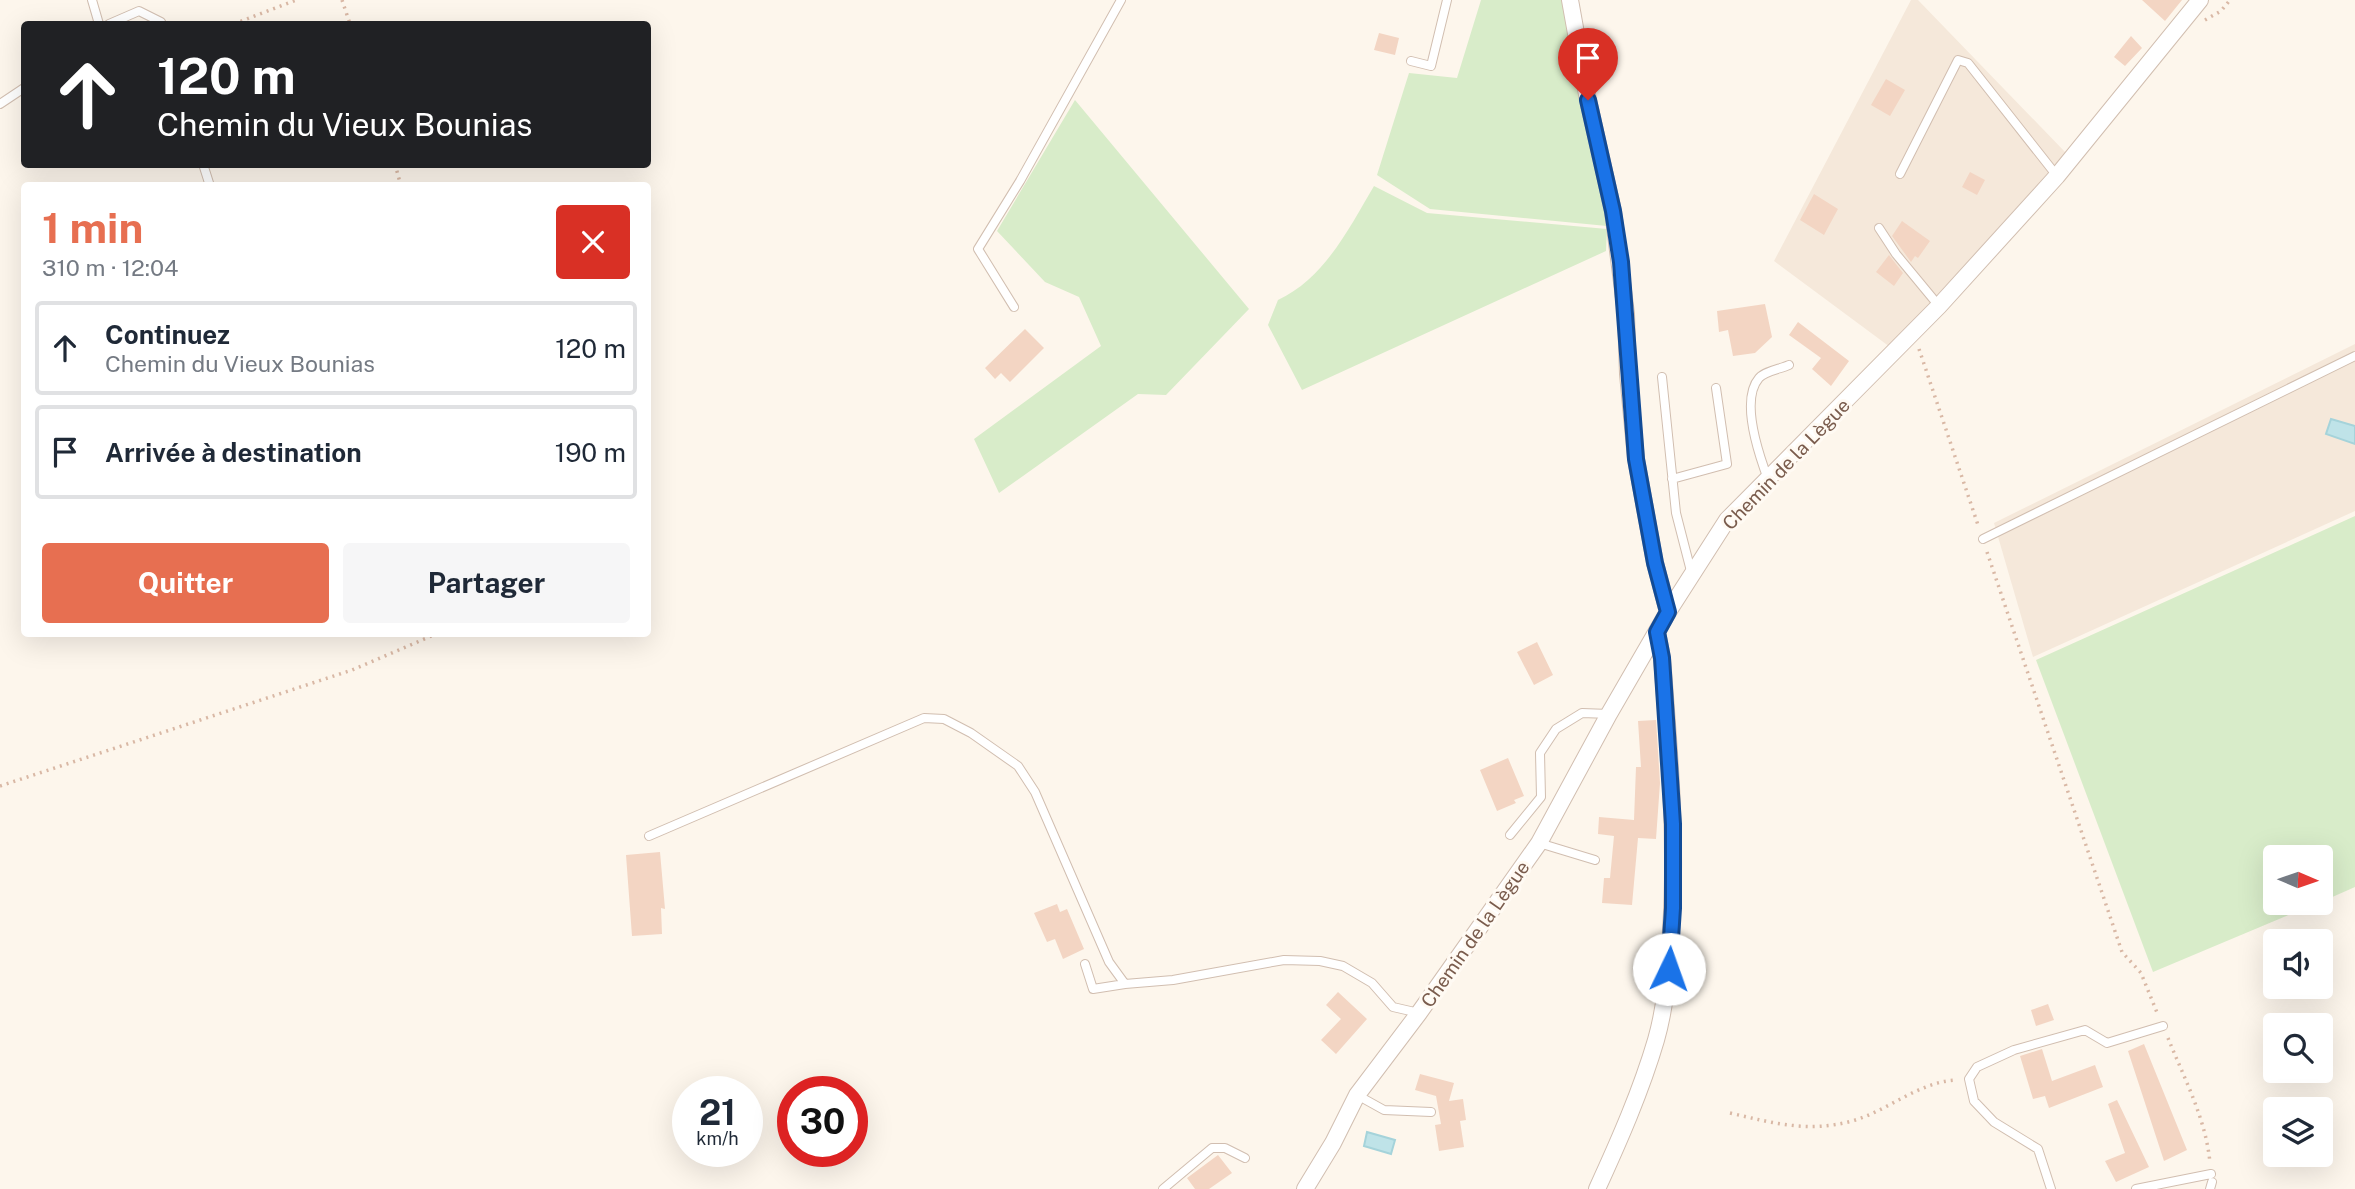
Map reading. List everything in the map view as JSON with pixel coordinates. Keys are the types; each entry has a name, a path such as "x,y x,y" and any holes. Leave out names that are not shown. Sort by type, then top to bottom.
{"street":[{"path":"1570,0 1615,224 1626,314 1628,374 1636,459 1655,563 1668,612"},
{"name":"Chemin de la Lègue","path":"1306,1189 1356,1096 1419,1013 1539,843 1668,612 1727,520 1914,334 2057,176 2200,0"},
{"path":"1597,1189 1633,1105 1657,1039 1669,969 1673,908 1673,824 1662,658 1657,632"}],"lane":[{"path":"92,0 98,21"},
{"path":"1014,307 978,249 1020,181 1121,0"},
{"path":"1411,61 1431,66 1447,0"},
{"path":"116,21 139,11 159,21"},
{"path":"1900,174 1958,60 1968,63 2057,176"},
{"path":"0,104 21,90"},
{"path":"1879,228 1896,254 1939,306"},
{"path":"1983,539 2355,356"},
{"path":"1768,479 1756,450 1752,388 1761,376 1789,365"},
{"path":"1662,377 1676,513 1692,575"},
{"path":"1672,479 1727,464 1716,388"},
{"path":"1510,835 1541,796 1540,753 1556,729 1583,713 1609,714"},
{"path":"649,836 924,718 944,719 971,733 1018,766 1035,792 1109,962 1125,984"},
{"path":"1539,843 1595,860"},
{"path":"1085,964 1093,989 1173,980 1284,960 1320,961 1343,966 1372,983 1393,1007 1419,1013"},
{"path":"2051,1189 2038,1149 1994,1122 1974,1101 1969,1079 1978,1067 2014,1050 2085,1030 2107,1043 2163,1026"},
{"path":"1356,1096 1384,1110 1431,1112"},
{"path":"1163,1189 1212,1148 1225,1148 1245,1158"},
{"path":"2136,1189 2211,1182"}],"path":[{"path":"242,21 296,0"},
{"path":"342,0 349,21"},
{"path":"1914,334 2122,952 2141,973 2201,1120 2208,1143 2211,1182"},
{"path":"0,786 352,670 429,637"},
{"path":"1730,1113 1784,1126 1811,1128 1853,1121 1940,1081 1969,1079"}],"shaded area":[{"path":"1911,0 1918,0 2066,153 1890,347 1774,261"},
{"path":"2355,344 2355,511 2033,657 1994,523"}],"green space":[{"path":"1481,0 1564,0 1607,226 1430,209 1377,175 1409,73 1457,78"},
{"path":"1075,100 1249,309 1166,395 1138,394 999,493 974,439 1101,346 1079,297 1045,282 997,231"},
{"path":"1374,186 1427,213 1607,229 1606,251 1302,390 1268,325 1278,300 1295,291 1322,265 1345,235"},
{"path":"2355,516 2355,887 2333,897 2333,845 2263,845 2263,915 2288,915 2153,972 2036,660"}],"water":[{"path":"2331,419 2355,426 2355,444 2326,434"},
{"path":"1367,1132 1395,1140 1391,1154 1364,1146"}],"building":[{"path":"2142,0 2182,0 2165,21"},
{"path":"1379,33 1399,38 1395,55 1374,50"},
{"path":"2131,36 2142,48 2125,66 2114,57"},
{"path":"1886,79 1905,90 1890,116 1871,105"},
{"path":"1970,172 1985,180 1977,195 1962,187"},
{"path":"1814,194 1838,209 1824,235 1800,220"},
{"path":"1902,221 1930,241 1918,258 1915,256 1911,262 1892,236"},
{"path":"1889,255 1903,273 1894,286 1876,272"},
{"path":"1765,304 1772,337 1755,353 1733,356 1728,330 1719,332 1717,311"},
{"path":"1798,322 1849,361 1831,386 1812,369 1821,358 1789,335"},
{"path":"1025,329 1044,348 1010,382 1001,373 995,379 985,368"},
{"path":"1537,642 1553,675 1534,685 1517,652"},
{"path":"1656,720 1660,783 1656,839 1638,838 1632,905 1602,903 1604,878 1610,878 1614,836 1598,834 1599,817 1634,820 1636,767 1641,767 1638,721"},
{"path":"1508,758 1524,796 1514,800 1516,803 1497,811 1480,770"},
{"path":"660,852 665,909 661,908 662,934 632,936 626,855"},
{"path":"1057,904 1060,912 1067,909 1084,949 1063,959 1055,939 1047,942 1034,913"},
{"path":"1338,992 1367,1019 1336,1054 1321,1040 1341,1019 1326,1005"},
{"path":"2048,1004 2054,1020 2036,1026 2031,1010"},
{"path":"2144,1044 2187,1150 2164,1161 2128,1051"},
{"path":"2042,1049 2052,1081 2095,1065 2103,1087 2049,1108 2045,1096 2033,1099 2020,1056"},
{"path":"1420,1074 1454,1083 1449,1101 1463,1099 1466,1120 1460,1121 1464,1147 1439,1151 1435,1125 1441,1124 1436,1096 1415,1090"},
{"path":"2117,1100 2149,1167 2116,1182 2105,1161 2125,1153 2108,1104"},
{"path":"1218,1155 1232,1173 1209,1189 1195,1189 1187,1178"}],"route":[{"path":"1588,100 1613,211 1621,262 1636,459 1655,563 1668,612 1657,632 1662,658 1670,751 1673,824 1673,908 1669,969"}]}
